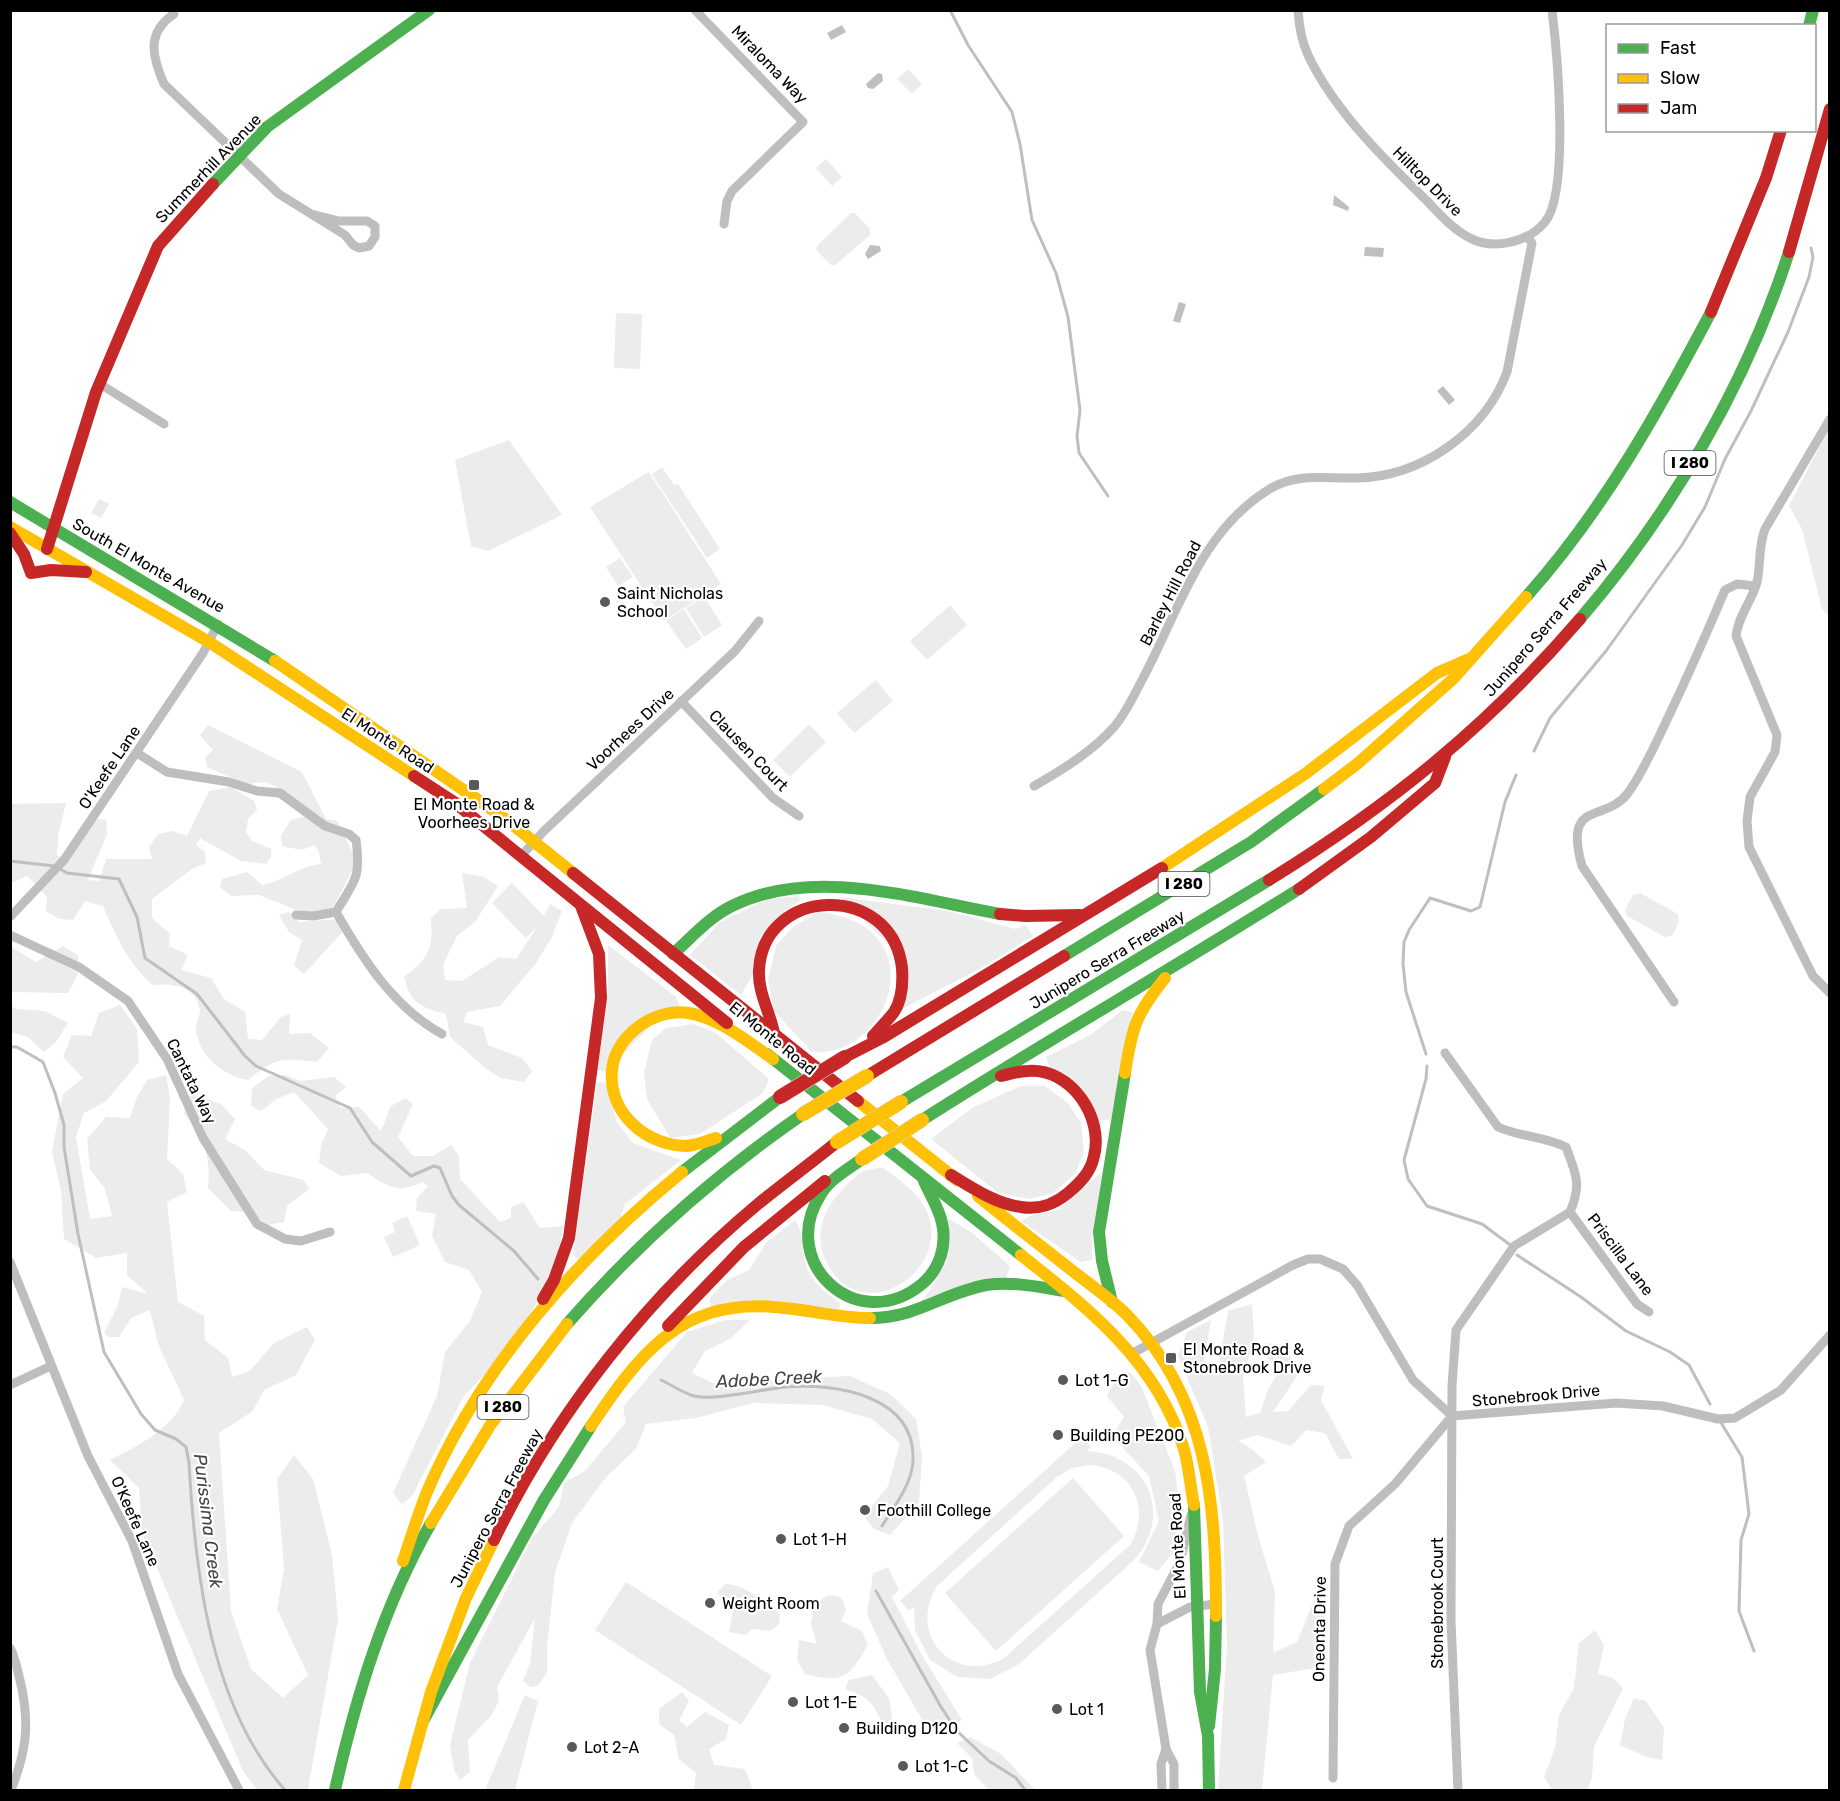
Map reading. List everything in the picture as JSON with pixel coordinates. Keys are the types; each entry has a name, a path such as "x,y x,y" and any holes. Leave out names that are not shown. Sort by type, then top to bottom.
{"main road":[{"name":"Summerhill Avenue","path":"46,549 100,384 158,246 174,225 239,154 267,127 429,10"},
{"name":"Junipero Serra Freeway","path":"404,1791 440,1667 496,1538 555,1431 592,1377 631,1329 711,1244 786,1179 837,1142 1322,848 1446,756 1518,688 1597,598 1675,489 1739,372 1769,308 1792,247 1830,109"},
{"name":"Junipero Serra Freeway","path":"335,1791 360,1690 395,1593 438,1511 474,1451 550,1342 593,1291 679,1206 737,1160 803,1114 1251,842 1357,764 1454,679 1551,569 1621,472 1656,416 1717,300 1758,198 1780,132"},
{"name":"South El Monte Avenue","path":"10,502 271,657"},
{"path":"10,526 46,549"},
{"path":"10,533 24,554 30,573 51,570 88,572"},
{"name":"El Monte Road","path":"46,549 209,642 454,802 581,906 1065,1291 1110,1329 1133,1353 1166,1403 1184,1447 1190,1480 1196,1537 1200,1692 1208,1736 1209,1791"},
{"path":"503,1360 547,1305 601,1246 651,1198 728,1133 780,1097 845,1057 882,1038 1200,845 1274,796 1437,673 1475,656"},
{"name":"El Monte Road","path":"271,657 502,817 533,841 1112,1302 1150,1343 1183,1396 1201,1441 1211,1487 1216,1604 1215,1691 1208,1736"},
{"path":"423,1721 568,1457 596,1415 679,1313 744,1247 834,1173 862,1159 1049,1039 1182,963 1320,876 1435,783 1446,756"},
{"path":"673,954 712,920 733,906 759,894 798,888 858,890 1010,916 1083,915"},
{"path":"774,1033 759,982 762,956 767,942 783,922 801,909 834,903 856,907 876,918 892,935 902,960 904,985 890,1019 876,1034 845,1057"},
{"path":"395,1593 413,1525 431,1484 466,1417 554,1280 563,1259 573,1218 602,984 597,947 581,906"},
{"path":"1112,1302 1102,1261 1099,1232 1129,1041 1142,1006 1159,984 1182,963"},
{"path":"728,1133 712,1140 681,1146 658,1143 635,1130 618,1108 614,1096 613,1070 621,1046 645,1022 665,1014 688,1013 720,1024 773,1059"},
{"path":"951,1175 1005,1203 1028,1208 1042,1207 1055,1202 1077,1187 1085,1177 1095,1152 1095,1122 1090,1108 1072,1085 1050,1073 1030,1070 1010,1072 958,1098"},
{"path":"862,1159 820,1195 809,1218 807,1232 816,1269 833,1288 851,1299 873,1304 895,1301 915,1291 931,1275 942,1252 943,1226 924,1180"},
{"path":"650,1351 675,1327 688,1319 728,1307 757,1306 885,1318 922,1311 961,1293 988,1285 1014,1284 1065,1291"}],"street":[{"name":"Miraloma Way","path":"695,10 803,122 732,191 727,201 724,224"},
{"name":"Hilltop Drive","path":"1298,10 1299,31 1307,54 1328,88 1381,155 1453,227 1484,243 1508,242 1527,236"},
{"path":"1527,236 1546,221 1553,202 1560,159 1560,114 1552,10"},
{"path":"174,14 162,22 153,43 155,63 164,84 279,194 311,214 345,235 359,248 369,246 375,237 375,226 368,220 339,221 311,214"},
{"name":"Barley Hill Road","path":"1034,786 1093,746 1114,726 1160,647 1211,543 1250,503 1269,489 1309,476 1368,478 1414,466 1452,444 1481,416 1500,390 1507,372 1532,243 1527,236"},
{"path":"100,384 164,424"},
{"path":"1830,419 1765,529 1760,544 1755,586 1738,624 1736,636 1776,735 1775,752 1750,797 1747,821 1749,848 1813,976 1830,993"},
{"path":"1674,1002 1582,866 1577,847 1577,834 1589,814 1618,803 1639,776 1686,680 1725,590 1737,584 1755,586"},
{"name":"Voorhees Drive","path":"520,857 533,841 735,651 759,621"},
{"name":"O'Keefe Lane","path":"10,917 64,860 137,753 209,642 218,624"},
{"name":"Clausen Court","path":"681,701 773,798 799,816"},
{"path":"137,753 167,772 229,782 257,791 280,793 325,826 349,834 356,840 359,868 355,882 336,912 313,916 296,915"},
{"path":"336,912 391,995 416,1017 442,1034"},
{"name":"Cantata Way","path":"10,935 79,968 128,1001 167,1059 203,1138 257,1224 285,1239 301,1241 330,1232"},
{"name":"Priscilla Lane","path":"1445,1053 1498,1127 1512,1133 1550,1139 1566,1147 1578,1186 1570,1212 1514,1246 1461,1320 1454,1341 1452,1416"},
{"name":"Priscilla Lane","path":"1570,1212 1637,1304 1649,1312"},
{"name":"Stonebrook Drive","path":"1133,1353 1293,1265 1308,1259 1325,1259 1351,1276 1413,1380 1452,1416 1616,1403 1663,1406 1718,1419 1735,1418 1781,1390 1830,1335"},
{"name":"O'Keefe Lane","path":"10,1262 88,1456 132,1540 178,1674 238,1791"},
{"path":"10,1385 51,1366"},
{"name":"Oneonta Drive","path":"1333,1778 1335,1564 1349,1526 1395,1484 1452,1416"},
{"name":"Stonebrook Court","path":"1452,1416 1451,1621 1458,1791"},
{"path":"1174,1791 1174,1764 1166,1749 1150,1650 1157,1624 1158,1604 1180,1562 1187,1540 1192,1503 1190,1480"},
{"path":"1157,1624 1176,1612 1197,1605 1216,1604"},
{"path":"10,1648 26,1703 27,1741 11,1791"},
{"path":"1162,1791 1161,1764 1166,1749"}],"shaded area":[{"path":"842,25 846,32 831,40 827,33"},
{"path":"908,69 922,84 912,94 897,79"},
{"path":"878,73 882,74 883,81 873,89 868,88 866,84"},
{"path":"826,159 842,177 832,186 816,168"},
{"path":"1334,195 1349,207 1348,211 1333,205"},
{"path":"851,213 855,213 870,229 870,235 835,265 831,265 816,250 818,245"},
{"path":"870,245 880,246 881,251 868,259 865,254"},
{"path":"1365,247 1384,248 1383,257 1364,256"},
{"path":"1179,302 1186,304 1180,323 1173,321"},
{"path":"616,313 642,314 640,369 614,368"},
{"path":"1443,386 1455,400 1449,405 1437,391"},
{"path":"1829,428 1829,616 1822,609 1802,529 1789,506"},
{"path":"509,440 562,515 488,551 471,546 455,460"},
{"path":"662,467 674,485 678,484 720,549 707,558 652,474"},
{"path":"649,472 721,584 664,621 590,507"},
{"path":"99,499 109,504 101,518 91,513"},
{"path":"620,558 633,577 618,586 606,567"},
{"path":"704,597 722,625 704,637 686,608"},
{"path":"950,605 967,625 927,660 910,641"},
{"path":"684,609 702,638 686,649 666,621"},
{"path":"876,680 893,701 854,733 837,713"},
{"path":"809,724 826,742 790,777 773,760"},
{"path":"208,725 302,772 326,819 337,821 357,861 335,904 323,917 296,910 259,895 231,896 220,887 222,879 247,872 262,885 321,864 319,852 314,845 302,850 282,846 281,835 291,820 309,815 289,794 267,782 246,784 207,767 205,757 213,750 200,735"},
{"path":"231,787 254,801 257,810 248,819 246,832 252,841 271,849 271,857 266,864 241,861 200,838 196,845 205,852 206,863 192,869 152,899 152,918 170,934 169,946 188,955 181,970 211,978 224,999 245,1012 248,1039 262,1040 281,1017 290,1014 289,1034 310,1033 329,1048 317,1062 280,1061 266,1067 248,1080 229,1074 206,1055 197,1038 196,1026 200,1010 194,996 189,991 176,986 153,985 144,977 124,949 103,906 85,901 73,920 59,919 46,911 47,897 27,876 11,883 10,804 66,803 58,836 57,855 66,860 94,820 106,819 107,834 88,880 99,881 106,859 152,859 149,847 158,834 172,831 187,836 209,791"},
{"path":"462,873 484,877 498,886 475,922 457,936 443,965 445,980 462,981 499,957 516,959 538,926 526,938 492,903 512,883 544,916 550,904 562,911 551,939 536,963 500,1006 467,1012 463,1022 483,1027 488,1045 522,1058 532,1071 524,1082 501,1078 485,1068 450,1037 446,1014 429,1009 414,999 404,977 419,964 428,952 431,918 441,909 467,908"},
{"path":"1640,893 1678,914 1679,921 1673,935 1665,937 1627,916 1625,910 1633,895"},
{"path":"799,896 800,901 786,910 761,935 752,976 741,995 690,955 720,922 768,899"},
{"path":"840,897 948,911 1016,929 1026,925 1033,936 985,966 902,1009 907,962"},
{"path":"289,912 299,922 339,919 345,929 304,974 294,966 302,940 289,932 279,915"},
{"path":"818,912 855,921 878,940 889,963 889,989 880,1014 863,1035 840,1048 812,1052 774,1011 768,980 776,946 793,927"},
{"path":"608,945 676,997 680,1007 667,1008 606,1072 598,1070 608,992"},
{"path":"10,946 36,962 63,946 78,955 78,974 68,993 11,992"},
{"path":"120,1005 137,1029 139,1062 106,1101 84,1113 76,1137 90,1219 112,1216 105,1189 90,1169 87,1139 106,1117 130,1118 137,1097 147,1080 166,1075 170,1098 167,1159 183,1174 187,1192 167,1202 178,1302 204,1316 205,1340 228,1358 232,1377 250,1371 274,1343 307,1327 315,1340 296,1375 264,1390 253,1411 219,1433 231,1611 251,1669 283,1698 308,1675 277,1609 284,1569 277,1479 294,1455 313,1479 332,1555 338,1619 308,1790 257,1790 243,1771 142,1533 139,1488 110,1460 142,1443 163,1428 179,1410 184,1400 158,1344 150,1310 131,1318 119,1337 109,1337 104,1333 118,1305 122,1287 148,1294 127,1275 127,1253 96,1258 64,1239 61,1191 52,1152 63,1094 83,1078 63,1057 72,1035 91,1036 99,1013"},
{"path":"11,1006 17,1009 45,1011 68,1023 56,1042 44,1052 28,1037 11,1032"},
{"path":"1123,1010 1133,1013 1113,1119 1099,1121 1052,1073 1046,1057 1090,1035"},
{"path":"694,1024 716,1033 769,1079 763,1093 700,1134 670,1138 647,1099 644,1073 652,1040 666,1028"},
{"path":"285,1075 301,1081 334,1077 346,1087 335,1096 341,1108 359,1107 381,1131 391,1106 406,1098 413,1104 398,1137 413,1156 433,1156 451,1145 459,1156 460,1179 500,1222 511,1218 511,1207 523,1202 540,1228 563,1226 556,1268 533,1309 507,1351 464,1396 412,1496 402,1504 393,1493 437,1396 445,1352 470,1321 482,1292 469,1270 445,1262 432,1236 436,1214 416,1211 417,1198 428,1186 422,1182 406,1188 393,1187 367,1173 341,1176 319,1163 321,1145 328,1129 294,1092 276,1099 261,1111 251,1106 252,1088 269,1076"},
{"path":"605,1082 617,1122 633,1143 681,1160 625,1204 619,1225 581,1262 573,1255 597,1083"},
{"path":"1021,1086 1045,1086 1068,1103 1081,1123 1084,1152 1075,1174 1053,1193 1030,1199 998,1193 931,1139 972,1108"},
{"path":"190,1093 221,1104 235,1119 225,1139 245,1150 264,1170 304,1180 309,1189 287,1206 284,1222 268,1225 250,1212 231,1211 208,1188 209,1176 205,1148 184,1113"},
{"path":"882,1167 907,1186 920,1200 930,1223 930,1246 920,1266 904,1282 885,1291 863,1292 843,1284 827,1263 820,1233 825,1215 840,1192 860,1173"},
{"path":"1102,1172 1092,1239 1092,1260 1081,1262 1021,1221 1032,1215 1058,1210"},
{"path":"407,1216 420,1245 393,1257 384,1237 395,1232 392,1223"},
{"path":"948,1218 971,1232 1010,1266 1006,1279 916,1307 930,1290 946,1263"},
{"path":"795,1220 801,1233 804,1257 809,1272 823,1290 841,1304 838,1310 711,1308 710,1298 727,1280 749,1270 766,1243"},
{"path":"1252,1304 1254,1336 1243,1378 1246,1417 1260,1413 1268,1389 1279,1371 1266,1356 1267,1343 1283,1345 1300,1372 1273,1412 1288,1411 1311,1385 1325,1386 1321,1400 1353,1459 1339,1459 1325,1433 1306,1430 1291,1446 1257,1435 1238,1441 1252,1449 1266,1462 1244,1476 1258,1536 1275,1592 1273,1653 1297,1642 1316,1595 1326,1600 1321,1667 1273,1675 1262,1790 1218,1790 1227,1644 1223,1520 1208,1427 1178,1356 1187,1332 1211,1320 1204,1362 1217,1374 1228,1311"},
{"path":"725,1320 750,1320 730,1339 705,1351 692,1373 713,1383 850,1376 890,1394 916,1419 922,1456 919,1502 890,1535 874,1529 864,1516 888,1486 900,1443 872,1419 823,1405 753,1403 696,1418 646,1424 636,1449 606,1477 572,1523 555,1572 547,1647 547,1672 538,1686 530,1687 523,1680 530,1664 535,1618 497,1687 499,1701 491,1716 468,1740 470,1772 460,1780 454,1770 450,1745 470,1663 532,1538 559,1507 564,1483 585,1471 626,1422 623,1407 687,1332"},
{"path":"1131,1372 1142,1388 1175,1471 1180,1510 1174,1551 1158,1571 1139,1562 1159,1521 1149,1476 1112,1436 1124,1417 1107,1396 1117,1376"},
{"path":"1082,1437 1091,1447 1087,1451 1108,1455 1126,1463 1139,1475 1149,1490 1153,1507 1152,1525 1146,1543 1133,1561 1019,1664 990,1679 957,1677 930,1660 915,1630 914,1607 909,1611 900,1601","holes":["1089,1465 1117,1473 1134,1492 1139,1518 1130,1545 1003,1659 984,1665 967,1665 952,1660 940,1650 931,1637 927,1621 929,1604 937,1586 1057,1477 1072,1468"]},
{"path":"1073,1478 1124,1536 996,1651 945,1593"},
{"path":"888,1567 899,1590 892,1597 923,1657 962,1720 931,1735 887,1659 867,1614 873,1574"},
{"path":"626,1582 772,1676 741,1725 595,1630"},
{"path":"725,1584 740,1587 760,1599 780,1614 779,1624 770,1631 752,1629 746,1635 729,1632 733,1609 717,1593"},
{"path":"829,1595 841,1597 846,1610 841,1621 862,1631 868,1645 855,1665 843,1676 836,1678 805,1674 797,1660 799,1640 817,1644 811,1625 814,1604"},
{"path":"1595,1630 1604,1645 1598,1674 1613,1678 1623,1688 1594,1747 1592,1778 1587,1790 1552,1790 1544,1777 1555,1748 1559,1715 1574,1688 1579,1643"},
{"path":"872,1675 889,1698 893,1724 883,1726 870,1702 845,1689 849,1680"},
{"path":"682,1692 689,1701 679,1721 687,1727 705,1712 729,1725 726,1739 709,1749 714,1765 745,1769 753,1790 694,1790 696,1773 679,1759 674,1735 659,1724 659,1709"},
{"path":"525,1695 538,1701 515,1790 485,1790"},
{"path":"1634,1698 1646,1701 1664,1728 1662,1760 1647,1757 1620,1745 1625,1719"},
{"path":"970,1737 1001,1754 1035,1790 989,1790 974,1774 972,1758 957,1743"}],"waterway":[{"path":"950,10 968,45 1012,112 1020,144 1032,220 1056,273 1068,317 1080,410 1077,436 1079,453 1108,496"},
{"path":"1534,751 1550,718 1606,651 1682,545 1705,507 1725,459 1751,411 1788,332 1809,277 1813,257 1811,248"},
{"path":"1426,1054 1406,992 1403,964 1404,942 1409,930 1430,898 1471,911 1480,907 1505,802 1516,775"},
{"name":"Adobe Creek","path":"10,861 54,866"},
{"name":"Adobe Creek","path":"60,869 67,873 119,879 137,917 145,958 197,994 245,1056 256,1066 350,1108 372,1142 411,1176 434,1166 440,1168 452,1196 459,1205 514,1251 538,1279"},
{"name":"Purissima Creek","path":"10,1047 17,1047 43,1062 55,1093 64,1125 64,1147 78,1234 104,1352 141,1414 155,1430 176,1439 186,1447 202,1592 223,1678 239,1719 260,1756 285,1790"},
{"path":"1427,1066 1426,1079 1404,1160 1408,1179 1427,1206 1482,1224 1509,1244"},
{"path":"1517,1255 1581,1297 1626,1331 1670,1352 1689,1365 1710,1404"},
{"name":"Adobe Creek","path":"661,1380 690,1395 703,1397 785,1387 827,1388 848,1391 869,1398 887,1408 901,1421 910,1439 913,1461 906,1487 882,1526"},
{"path":"1720,1421 1742,1457 1749,1514 1741,1540 1739,1611 1754,1651"},
{"name":"Adobe Creek","path":"876,1591 941,1707 957,1731 989,1761 1016,1778 1025,1790"}],"traffic: fast":[{"path":"213,184 267,127 429,10"},
{"path":"1810,24 1813,10"},
{"path":"1580,619 1645,536 1702,446 1751,351 1789,252"},
{"path":"1526,597 1580,530 1628,460 1711,312"},
{"path":"10,502 275,661"},
{"path":"1064,956 1251,842 1324,789"},
{"path":"901,1102 1269,880"},
{"path":"673,954 702,927 734,905 765,894 798,888 866,889 1000,914"},
{"path":"922,1120 1299,889"},
{"path":"767,1054 1021,1255"},
{"path":"1112,1302 1102,1261 1099,1232 1125,1073"},
{"path":"682,1172 780,1097"},
{"path":"567,1324 621,1266 708,1186 803,1114"},
{"path":"862,1159 829,1184 821,1194 810,1220 809,1245 816,1267 831,1285 850,1297 873,1302 897,1298 922,1284 938,1264 944,1240 942,1223 924,1181"},
{"path":"870,1318 902,1314 986,1285 1016,1284 1065,1291"},
{"path":"423,1721 544,1500 591,1426"},
{"path":"1194,1505 1200,1692 1208,1736 1209,1790"},
{"path":"335,1790 352,1721 373,1653 399,1587 431,1523"},
{"path":"1209,1726 1215,1669 1216,1616"}],"traffic: slow":[{"path":"10,527 209,642 414,776"},
{"path":"1324,789 1357,764 1453,679 1526,597"},
{"path":"1162,868 1305,774 1437,673 1469,659"},
{"path":"275,661 503,817 573,873"},
{"path":"1125,1073 1133,1032 1141,1012 1165,978"},
{"path":"716,1138 689,1146 670,1144 643,1133 632,1123 616,1099 612,1085 612,1070 621,1045 639,1026 651,1019 663,1014 689,1013 723,1025 773,1059"},
{"path":"803,1114 867,1076"},
{"path":"858,1101 957,1180"},
{"path":"837,1142 901,1102"},
{"path":"862,1159 922,1120"},
{"path":"403,1561 427,1492 449,1446 475,1401 504,1358 535,1317 606,1240 682,1172"},
{"path":"978,1196 1121,1309 1154,1347 1176,1382 1191,1418 1202,1455 1209,1494 1214,1534 1216,1616"},
{"path":"1021,1255 1095,1316 1117,1338 1155,1387 1171,1415 1183,1446 1194,1505"},
{"path":"591,1426 645,1355 666,1336 688,1322 713,1312 741,1307 774,1307 870,1318"},
{"path":"431,1523 491,1424 567,1324"},
{"path":"404,1790 431,1692 466,1598 494,1540"}],"traffic: jam":[{"path":"1789,252 1830,109"},
{"path":"1711,312 1766,178 1780,132"},
{"path":"47,549 96,392 158,246 213,184"},
{"path":"10,533 24,554 31,573 51,570 86,572"},
{"path":"1269,880 1356,823 1435,762 1509,695 1580,619"},
{"path":"1299,889 1371,837 1435,783 1445,757"},
{"path":"414,776 454,802 727,1023"},
{"path":"845,1057 882,1038 1162,868"},
{"path":"573,873 858,1101"},
{"path":"774,1033 759,979 766,943 781,922 803,910 828,905 853,908 876,920 893,940 902,968 900,996 894,1012 873,1036"},
{"path":"543,1299 554,1280 569,1238 601,998 599,954 581,906"},
{"path":"1000,914 1080,915"},
{"path":"867,1076 1064,956"},
{"path":"780,1097 845,1057"},
{"path":"951,1175 1003,1203 1034,1208 1063,1197 1088,1172 1094,1156 1096,1141 1089,1111 1081,1098 1070,1086 1044,1072 1025,1071 1001,1076"},
{"path":"494,1540 546,1446 576,1401 643,1317 718,1239 758,1204 837,1142"},
{"path":"668,1326 744,1247 825,1181"}],"place":[{"name":"Saint Nicholas School","path":"605,602"},
{"name":"El Monte Road & Voorhees Drive","path":"474,785"},
{"name":"El Monte Road & Stonebrook Drive","path":"1171,1358"},
{"name":"Lot 1-G","path":"1063,1380"},
{"name":"Building PE200","path":"1058,1435"},
{"name":"Foothill College","path":"865,1510"},
{"name":"Lot 1-H","path":"781,1539"},
{"name":"Weight Room","path":"710,1603"},
{"name":"Lot 1-E","path":"793,1702"},
{"name":"Lot 1","path":"1057,1709"},
{"name":"Building D120","path":"844,1728"},
{"name":"Lot 2-A","path":"572,1747"},
{"name":"Lot 1-C","path":"903,1766"}]}
